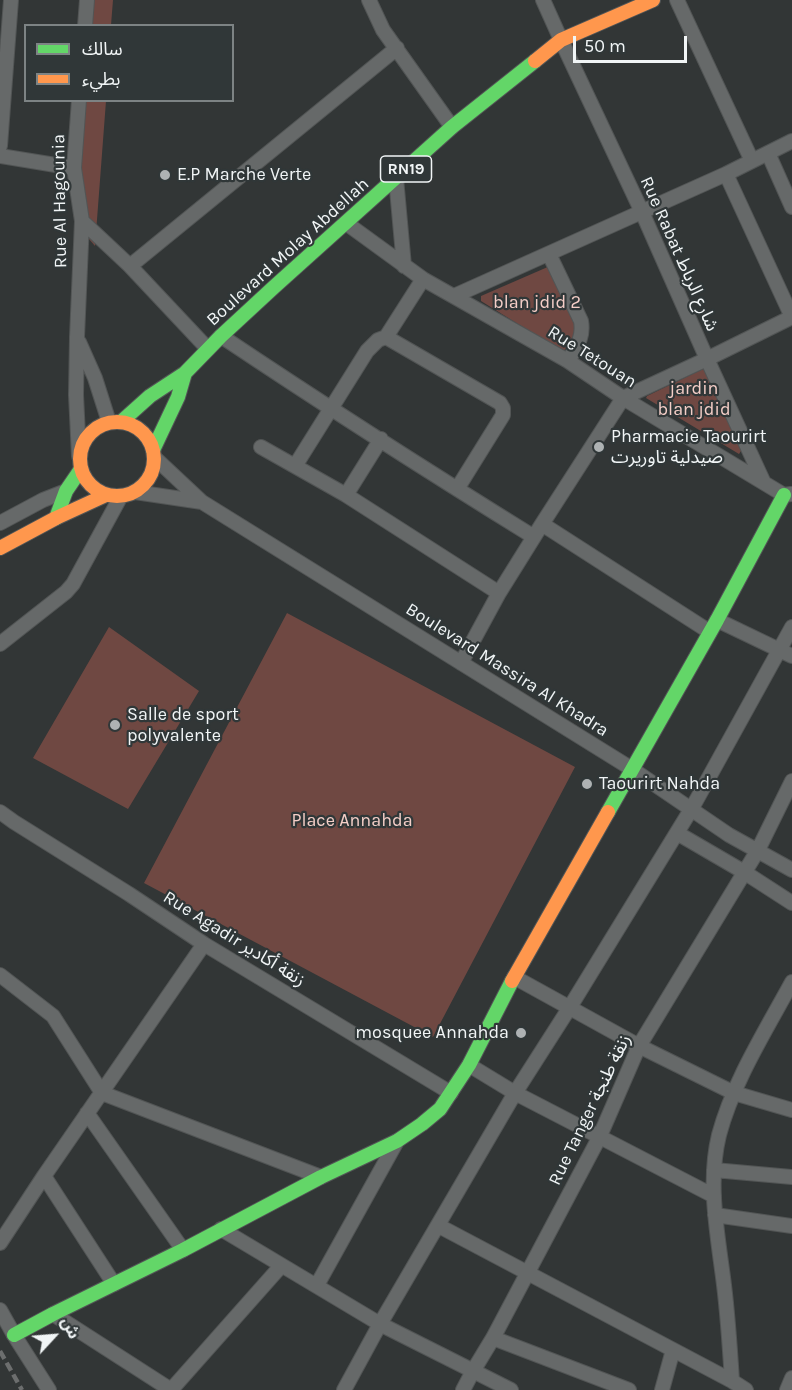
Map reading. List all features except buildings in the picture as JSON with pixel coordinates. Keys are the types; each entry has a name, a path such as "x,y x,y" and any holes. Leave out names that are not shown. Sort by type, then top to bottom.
{"street":[{"path":"0,146 11,0"},
{"path":"85,24 87,0"},
{"path":"369,0 383,30 452,127"},
{"name":"Rue Rabat شارع الرباط","path":"543,0 642,212 764,483"},
{"name":"Boulevard Molay Abdellah","path":"115,422 185,373 220,336 452,127 561,40 653,0"},
{"path":"677,0 752,161"},
{"path":"130,266 397,48"},
{"name":"Rue Al Hagounia","path":"79,102 74,168 82,221 76,337 76,395 80,462"},
{"path":"454,296 726,174 792,141"},
{"path":"768,153 792,207"},
{"path":"0,156 74,168"},
{"path":"461,663 499,593 623,398 792,317 726,174"},
{"path":"396,178 404,266"},
{"path":"82,221 130,266 208,350"},
{"name":"Rue Tetouan","path":"346,223 423,279 568,361 623,398 764,483 788,495"},
{"path":"549,254 581,321 583,330 568,361"},
{"path":"295,466 367,351 378,340 386,337 423,279"},
{"path":"220,336 534,537"},
{"path":"76,337 115,422 130,424 138,428 144,434 153,454 202,502"},
{"path":"386,337 500,403 503,408 503,415 457,489"},
{"name":"Boulevard Molay Abdellah","path":"153,454 178,397 185,373"},
{"name":"RN19","path":"51,521 80,462 82,444 88,434 98,426 115,422"},
{"path":"346,495 381,440"},
{"path":"261,447 346,495 499,593"},
{"name":"RN19","path":"135,492 149,477 153,468 153,454"},
{"path":"80,462 86,480 106,495 121,496 135,492 202,502"},
{"path":"0,523 43,500 66,491"},
{"path":"0,548 106,495"},
{"path":"14,1335 321,1177 397,1141 440,1109 469,1065 514,977 788,495"},
{"path":"0,644 73,584 121,496"},
{"name":"Boulevard Massira Al Khadra","path":"202,502 632,769 729,835 792,870"},
{"path":"542,524 713,626 786,653"},
{"path":"344,1390 515,1093 786,653 792,627"},
{"name":"Rue Tanger زنقة طنجة","path":"463,1390 599,1138 639,1046 758,850 792,781"},
{"name":"Rue Agadir زنقة أكادير","path":"0,812 204,944 451,1093"},
{"path":"677,833 792,903"},
{"path":"0,1243 204,944"},
{"path":"0,975 53,1016 102,1093 321,1177"},
{"path":"514,977 639,1046 734,1093 792,1110"},
{"path":"732,1381 715,1215 714,1170 719,1136 734,1093 792,982"},
{"path":"469,1065 515,1093 599,1138 714,1196"},
{"path":"87,1113 183,1250"},
{"path":"316,1285 397,1141"},
{"path":"714,1170 792,1177"},
{"path":"44,1176 114,1284"},
{"path":"715,1215 792,1226"},
{"path":"439,1226 746,1390"},
{"path":"221,1229 380,1324 511,1390"},
{"path":"53,1314 171,1390 281,1266"},
{"path":"0,1310 50,1390"},
{"path":"493,1338 629,1390"},
{"path":"662,1390 673,1350"},
{"path":"787,1390 792,1378"}],"green space":[{"path":"91,0 113,0 111,24 89,24"},
{"path":"83,102 106,102 95,246 76,224 73,214"},
{"name":"blan jdid 2","path":"550,266 581,329 563,352 481,301 481,296"},
{"name":"jardin blan jdid","path":"705,368 743,448 739,454 646,398"},
{"name":"Place Annahda","path":"287,613 575,767 433,1037 144,883"},
{"name":"Salle de sport polyvalente","path":"109,627 199,691 128,809 33,758"}],"railway":[{"path":"0,1351 22,1390"}],"traffic: fast":[{"path":"121,422 150,396 185,373 274,287 452,127 535,61"},
{"path":"153,450 178,397 185,373"},
{"path":"56,518 66,491 81,469"},
{"path":"608,812 717,620 784,495"},
{"path":"14,1335 321,1177 397,1141 422,1124 440,1109 469,1065 512,981"}],"traffic: slow":[{"path":"535,61 561,40 653,0"},
{"path":"117,422 138,428 148,438 154,459 148,480 138,490 117,496 96,490 86,480 80,459 86,438 96,428 117,422"},
{"path":"0,548 106,495"},
{"path":"512,981 608,812"}],"place":[{"name":"E.P Marche Verte","path":"165,175"},
{"name":"Pharmacie Taourirt صيدلية تاوريرت","path":"599,447"},
{"name":"Salle de sport polyvalente","path":"115,725"},
{"name":"Taourirt Nahda","path":"587,784"},
{"name":"mosquee Annahda","path":"521,1033"}]}
